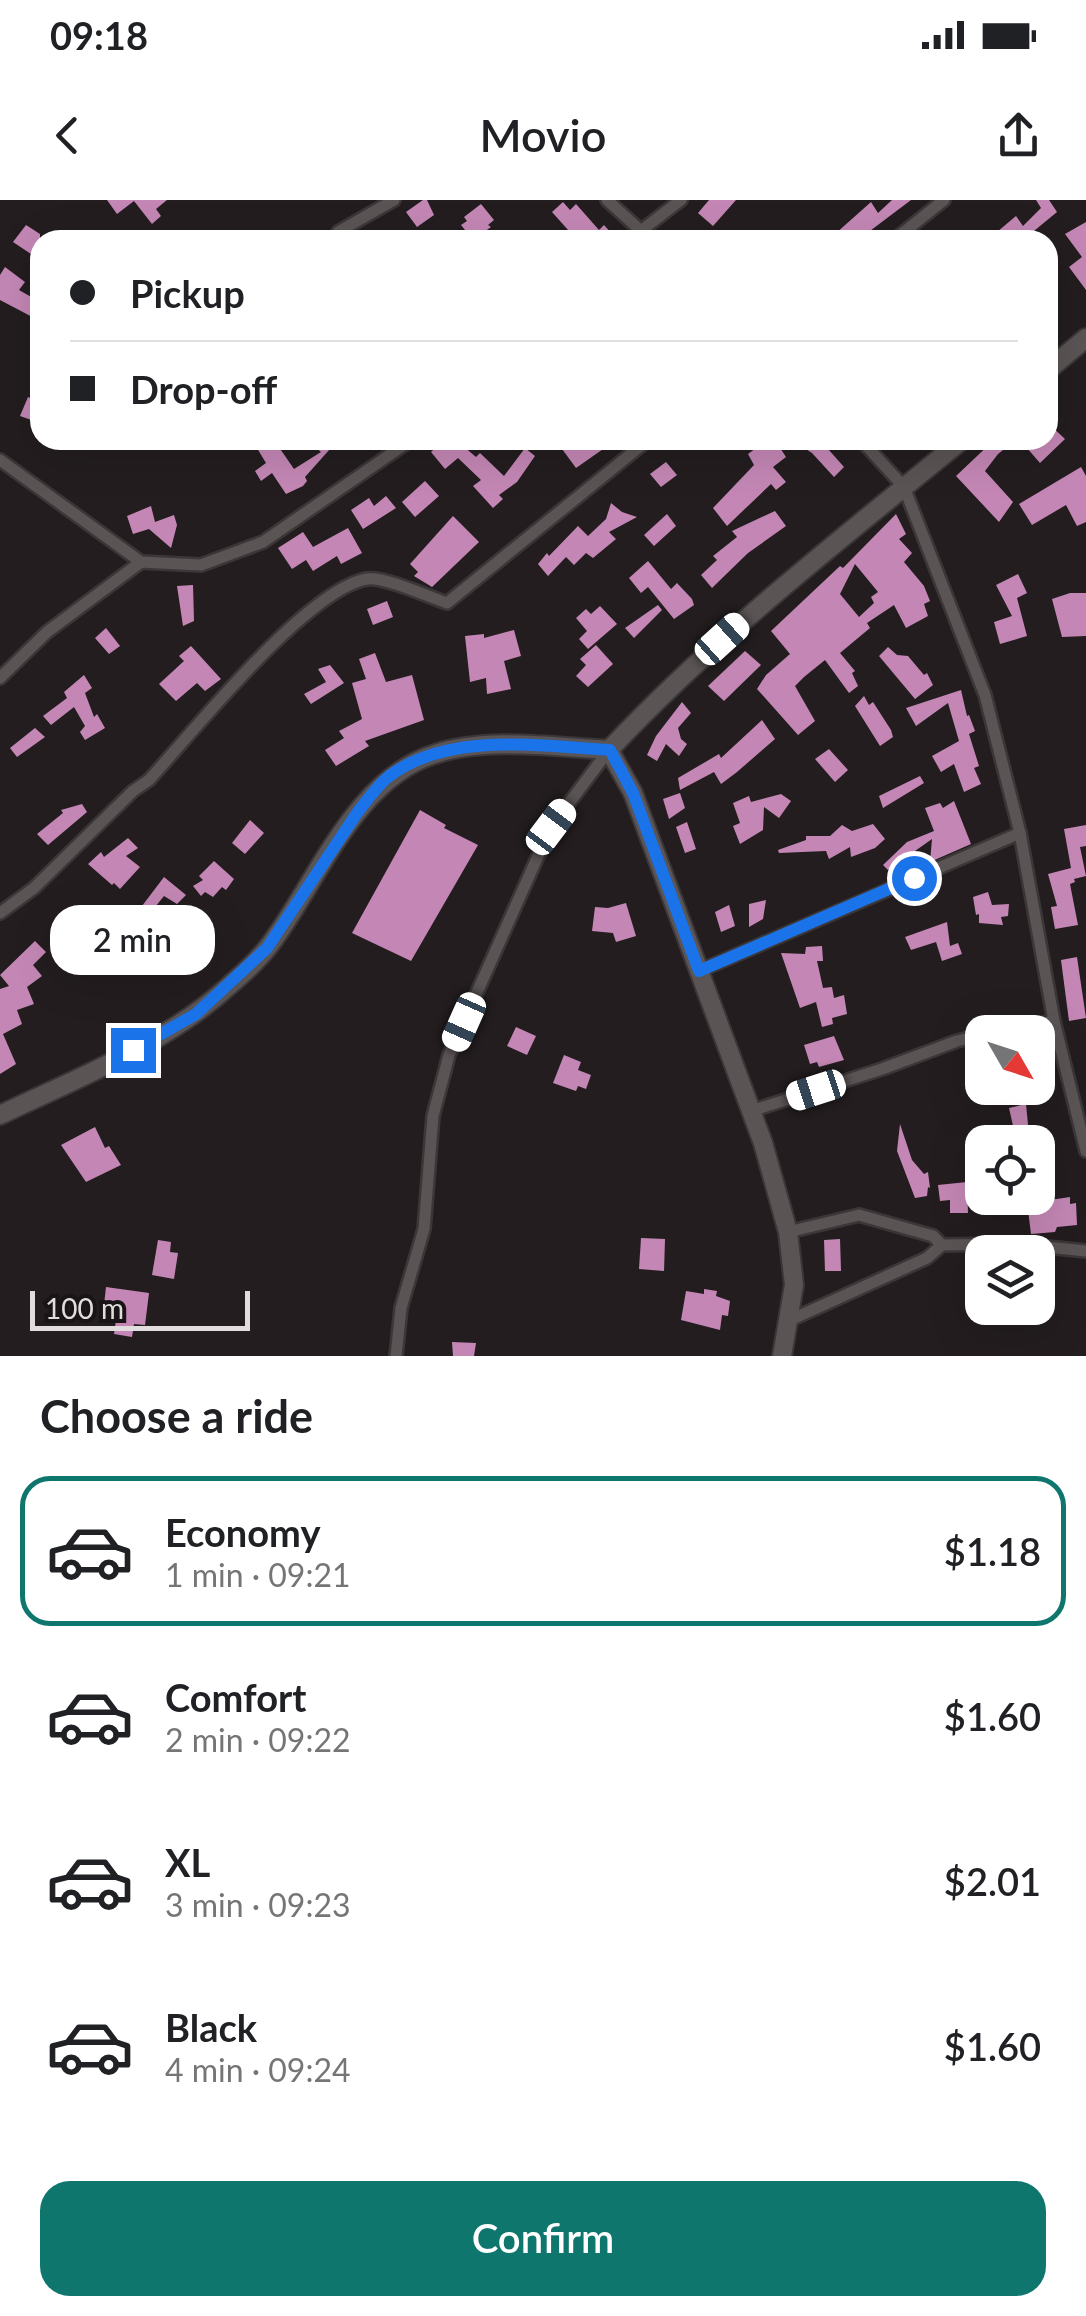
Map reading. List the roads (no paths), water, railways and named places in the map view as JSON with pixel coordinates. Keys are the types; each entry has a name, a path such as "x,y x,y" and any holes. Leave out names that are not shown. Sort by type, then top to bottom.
{"street":[{"path":"342,230 394,200"},
{"path":"607,200 634,230"},
{"path":"648,230 681,200"},
{"path":"906,230 944,200"},
{"path":"1058,362 1086,338"},
{"path":"0,460 142,562 202,564 263,542 396,450"},
{"path":"0,913 34,888 148,780 282,635 321,600 344,586 371,578 447,602 636,450"},
{"path":"870,450 904,487 985,695 1020,832 1053,1015"},
{"path":"396,1356 401,1308 424,1229 432,1116 449,1055 551,827 610,750 667,689 749,614 950,450"},
{"path":"0,678 47,632 142,562"},
{"path":"0,1116 180,1024 232,983 267,948 357,813 388,777 435,754 498,745 610,750"},
{"path":"610,750 633,793 751,1111 788,1232 794,1285 782,1356"},
{"path":"699,971 1020,832"},
{"path":"1055,1026 1078,1129 1086,1147"},
{"path":"751,1111 965,1038"},
{"path":"788,1232 858,1215 933,1236 942,1245"},
{"path":"788,1321 927,1258 942,1245 1018,1244 1086,1251"}]}
